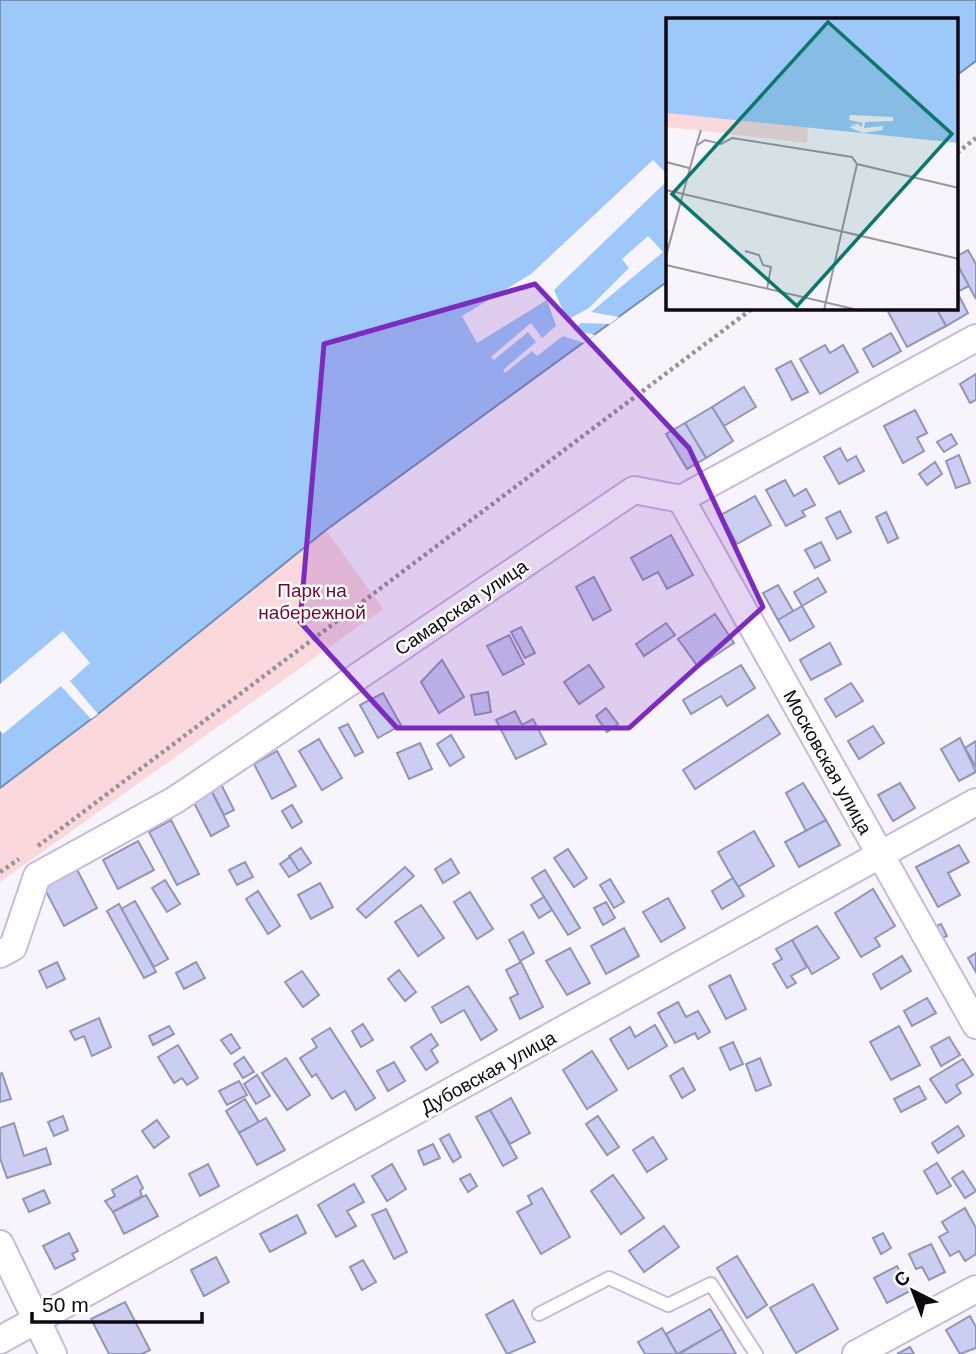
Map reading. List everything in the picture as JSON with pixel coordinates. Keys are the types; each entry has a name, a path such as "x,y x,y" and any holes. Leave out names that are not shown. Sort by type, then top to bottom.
{"street":[{"path":"681,499 976,338"},
{"name":"Самарская улица","path":"0,954 13,947 37,876 175,800 634,490 681,499"},
{"name":"Московская улица","path":"681,499 976,1026"},
{"name":"Дубовская улица","path":"0,1340 36,1323 976,802"},
{"path":"0,1244 53,1354"},
{"path":"856,1354 976,1289"}],"lane":[{"path":"539,1314 609,1279 668,1305 711,1284 756,1354"}],"path":[{"path":"958,152 976,138"},
{"path":"0,873 750,310"}],"highlighted area":[{"path":"535,284 689,448 763,607 629,728 397,728 300,622 324,344"}],"green space":[{"name":"Парк на набережной","path":"326,530 383,609 0,882 0,788 98,714"}],"water":[{"path":"0,0 976,0 976,61 958,74 958,18 666,18 666,282 326,530 98,714 0,788"}],"pier":[{"path":"653,160 666,173 666,182 554,290 567,320 589,308 629,268 622,259 648,236 663,252 591,312 619,317 610,324 581,323 573,330 595,335 584,343 563,336 537,356 532,351 505,373 503,370 536,342 528,332 494,360 491,357 531,323 542,338 556,326 547,300 477,343 462,316 531,274"},
{"path":"63,631 90,663 70,681 98,714 91,719 61,686 3,734 0,731 0,684"}],"building":[{"path":"968,250 976,264 976,299 958,266 958,255"},
{"path":"958,266 969,286 958,292"},
{"path":"958,294 968,313 946,326 937,310 958,310"},
{"path":"887,310 937,310 946,326 907,347"},
{"path":"891,333 901,351 873,367 863,349"},
{"path":"825,345 830,353 843,345 858,372 820,394 800,359"},
{"path":"791,361 808,392 792,400 776,369"},
{"path":"976,374 976,400 970,403 960,384"},
{"path":"744,387 756,407 724,426 712,407"},
{"path":"712,407 733,441 706,458 685,423"},
{"path":"915,410 927,433 917,438 924,451 903,463 884,426"},
{"path":"685,423 706,458 687,469 666,434"},
{"path":"951,434 957,444 944,452 937,442"},
{"path":"840,448 847,461 856,456 864,471 839,484 824,457"},
{"path":"959,455 970,483 956,488 946,461"},
{"path":"935,462 942,474 927,485 919,474"},
{"path":"785,480 794,496 806,489 815,505 802,511 805,516 786,526 766,490"},
{"path":"755,496 771,525 737,544 721,515"},
{"path":"840,511 851,532 837,539 826,518"},
{"path":"886,512 898,538 888,543 876,517"},
{"path":"671,535 693,575 667,589 658,572 643,580 631,558"},
{"path":"821,542 830,560 815,568 805,550"},
{"path":"594,577 611,610 593,620 576,587"},
{"path":"818,578 826,592 802,606 794,592"},
{"path":"778,585 793,611 778,620 763,593"},
{"path":"802,606 814,627 790,641 778,620"},
{"path":"715,614 734,643 698,667 678,639"},
{"path":"666,623 675,635 644,656 636,644"},
{"path":"521,627 535,653 525,658 511,632"},
{"path":"509,635 524,664 503,675 487,646"},
{"path":"830,643 841,664 811,680 800,660"},
{"path":"442,660 464,697 439,713 421,682"},
{"path":"589,665 604,687 579,704 564,682"},
{"path":"741,665 755,688 727,706 721,696 691,714 683,700"},
{"path":"851,683 863,701 836,717 825,699"},
{"path":"488,692 491,712 475,715 471,695"},
{"path":"383,693 401,725 378,738 360,705"},
{"path":"606,708 618,724 607,732 596,716"},
{"path":"515,711 522,725 533,719 546,744 516,759 496,720"},
{"path":"768,715 780,734 695,789 683,770"},
{"path":"348,724 363,752 355,756 339,728"},
{"path":"873,726 884,743 859,759 848,741"},
{"path":"451,735 464,757 450,766 437,744"},
{"path":"960,738 976,772 959,781 941,749"},
{"path":"319,739 342,778 322,790 299,751"},
{"path":"976,741 976,767 965,748"},
{"path":"420,743 432,769 409,779 397,753"},
{"path":"277,751 296,786 272,799 254,764"},
{"path":"220,782 234,810 224,815 210,788"},
{"path":"803,783 826,820 806,831 786,793"},
{"path":"900,783 915,808 893,821 878,795"},
{"path":"210,788 229,826 211,836 191,797"},
{"path":"292,805 302,822 292,828 282,811"},
{"path":"171,820 199,874 177,885 149,832"},
{"path":"826,820 840,845 799,867 785,842"},
{"path":"754,831 774,866 738,887 718,852"},
{"path":"138,841 154,870 118,889 103,860"},
{"path":"959,845 969,862 948,873 960,895 938,907 916,867"},
{"path":"301,848 311,863 299,871 289,856"},
{"path":"568,849 587,878 574,887 554,858"},
{"path":"290,857 299,871 289,877 280,864"},
{"path":"451,859 459,873 443,883 435,869"},
{"path":"72,860 97,908 64,926 39,878"},
{"path":"245,862 253,877 237,885 229,870"},
{"path":"405,867 414,876 366,918 357,909"},
{"path":"545,870 580,928 568,935 532,878"},
{"path":"733,878 744,896 722,909 712,891"},
{"path":"610,879 624,902 614,908 600,885"},
{"path":"165,880 180,904 167,912 152,888"},
{"path":"320,883 333,907 311,919 298,895"},
{"path":"873,889 895,926 875,938 880,946 861,957 835,913"},
{"path":"258,891 280,926 268,934 246,899"},
{"path":"470,892 493,929 477,939 454,902"},
{"path":"544,897 552,910 539,918 531,905"},
{"path":"668,898 685,928 661,942 643,912"},
{"path":"135,901 168,959 154,967 121,909"},
{"path":"606,902 615,918 603,925 594,908"},
{"path":"119,904 156,972 144,978 107,911"},
{"path":"421,905 444,938 418,956 395,922"},
{"path":"941,924 947,936 940,939 934,927"},
{"path":"817,926 839,958 812,974 792,940"},
{"path":"624,928 639,956 606,974 591,946"},
{"path":"523,932 534,953 520,961 509,940"},
{"path":"792,940 807,967 791,976 796,983 787,988 773,964 782,959 776,949"},
{"path":"570,948 590,983 567,995 546,961"},
{"path":"976,953 976,972 968,958"},
{"path":"902,956 911,971 881,989 873,974"},
{"path":"57,962 65,979 47,988 39,971"},
{"path":"196,962 205,978 184,989 176,973"},
{"path":"521,962 543,1007 520,1019 510,998 518,994 506,970"},
{"path":"399,970 416,992 405,1001 388,979"},
{"path":"302,971 319,995 303,1007 285,982"},
{"path":"730,975 746,1009 726,1019 709,986"},
{"path":"468,986 497,1030 481,1040 464,1010 441,1023 432,1007"},
{"path":"927,998 936,1013 912,1026 904,1011"},
{"path":"678,1002 686,1017 698,1011 710,1032 698,1039 695,1033 675,1043 658,1013"},
{"path":"99,1018 111,1047 92,1056 84,1036 75,1040 70,1031"},
{"path":"363,1024 373,1040 361,1047 352,1031"},
{"path":"655,1025 667,1046 628,1069 610,1039 630,1027 635,1037"},
{"path":"169,1026 174,1034 153,1045 149,1036"},
{"path":"899,1026 920,1065 891,1080 870,1042"},
{"path":"330,1028 375,1098 356,1110 345,1091 332,1099 316,1074 312,1077 300,1058 317,1047 312,1039"},
{"path":"231,1034 240,1048 231,1054 221,1040"},
{"path":"431,1034 438,1045 431,1050 438,1062 426,1070 411,1047"},
{"path":"949,1037 960,1055 941,1066 931,1047"},
{"path":"733,1042 743,1064 730,1070 720,1048"},
{"path":"178,1045 198,1078 187,1085 182,1078 174,1083 158,1057"},
{"path":"592,1051 617,1090 587,1109 563,1070"},
{"path":"244,1057 254,1072 243,1078 234,1064"},
{"path":"286,1058 310,1095 287,1110 262,1073"},
{"path":"760,1058 771,1085 756,1091 746,1064"},
{"path":"963,1059 973,1075 956,1085 961,1093 946,1103 930,1079"},
{"path":"394,1062 405,1081 388,1091 377,1071"},
{"path":"683,1068 695,1090 682,1098 670,1076"},
{"path":"2,1073 11,1099 0,1102 0,1074"},
{"path":"257,1075 270,1096 256,1104 244,1084"},
{"path":"239,1081 247,1095 227,1105 219,1091"},
{"path":"919,1086 926,1099 901,1112 894,1099"},
{"path":"511,1098 530,1133 510,1144 490,1110"},
{"path":"245,1099 259,1122 239,1133 226,1111"},
{"path":"490,1110 517,1158 503,1166 476,1117"},
{"path":"63,1116 68,1130 54,1136 48,1122"},
{"path":"598,1116 619,1147 607,1155 586,1124"},
{"path":"266,1118 285,1150 257,1165 239,1133"},
{"path":"157,1120 169,1137 154,1148 142,1131"},
{"path":"14,1123 24,1156 46,1148 51,1164 7,1178 0,1158 0,1128"},
{"path":"958,1126 964,1136 938,1153 932,1143"},
{"path":"449,1134 461,1157 453,1162 440,1139"},
{"path":"653,1137 667,1159 647,1172 633,1150"},
{"path":"433,1144 440,1158 424,1165 418,1151"},
{"path":"937,1163 951,1186 937,1194 924,1171"},
{"path":"208,1164 219,1186 200,1196 189,1174"},
{"path":"392,1164 406,1189 387,1201 372,1176"},
{"path":"963,1171 976,1191 965,1198 952,1178"},
{"path":"470,1174 477,1186 468,1192 460,1179"},
{"path":"613,1175 644,1218 621,1234 591,1191"},
{"path":"137,1176 143,1188 140,1191 142,1196 113,1212 105,1201 115,1196 112,1190"},
{"path":"354,1184 364,1202 347,1211 356,1226 336,1237 318,1205"},
{"path":"542,1188 570,1237 541,1254 517,1212 532,1204 528,1196"},
{"path":"44,1190 50,1203 29,1212 23,1199"},
{"path":"146,1195 158,1216 124,1234 113,1212"},
{"path":"965,1208 976,1228 976,1254 965,1261 959,1251 950,1256 939,1237 948,1232 942,1222"},
{"path":"386,1209 407,1252 394,1259 372,1215"},
{"path":"297,1215 306,1233 270,1252 260,1234"},
{"path":"664,1226 679,1247 644,1272 629,1251"},
{"path":"69,1233 78,1251 72,1254 75,1259 55,1269 43,1246"},
{"path":"883,1233 891,1248 881,1254 873,1238"},
{"path":"931,1244 945,1272 929,1280 922,1267 916,1269 909,1254"},
{"path":"737,1256 767,1305 747,1318 717,1268"},
{"path":"216,1257 229,1282 204,1296 191,1270"},
{"path":"363,1260 376,1282 362,1290 350,1267"},
{"path":"897,1266 910,1291 887,1303 874,1278"},
{"path":"813,1284 838,1329 796,1353 770,1308"},
{"path":"513,1300 535,1342 507,1354 486,1315"},
{"path":"125,1302 150,1350 142,1354 109,1354 91,1319"},
{"path":"710,1309 722,1329 677,1354 666,1334"},
{"path":"970,1316 976,1327 976,1348 960,1354 946,1330"},
{"path":"662,1328 677,1354 645,1354 638,1342"},
{"path":"722,1329 736,1354 679,1354"},
{"path":"910,1347 914,1354 897,1354"}]}
